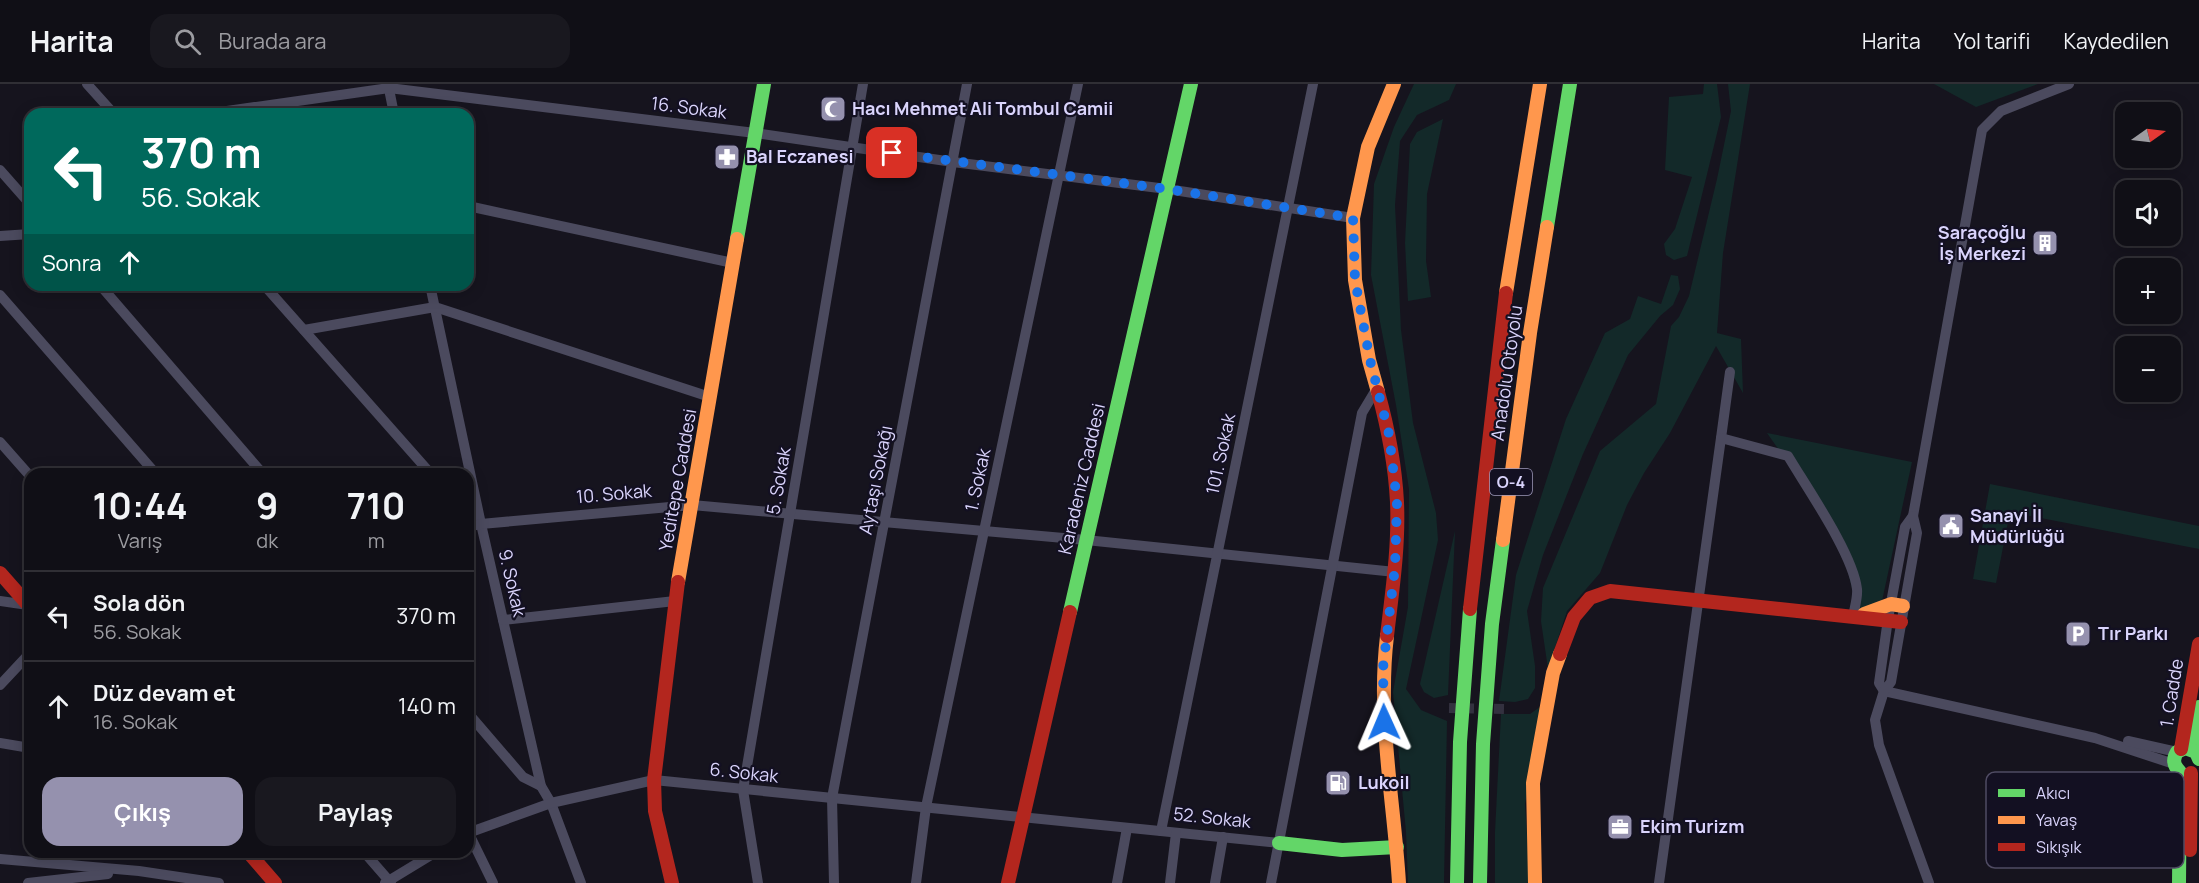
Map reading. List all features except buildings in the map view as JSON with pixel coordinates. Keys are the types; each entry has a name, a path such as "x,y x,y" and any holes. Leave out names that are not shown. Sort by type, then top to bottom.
{"main road":[{"name":"Yeditepe Caddesi","path":"672,883 655,811 654,780 675,601 764,84"},
{"name":"Karadeniz Caddesi","path":"1008,883 1191,84"},
{"path":"1394,84 1368,147 1353,218 1355,280 1370,360 1389,434 1397,502 1395,572 1383,668 1384,722 1399,883"},
{"name":"Anadolu Otoyolu","path":"1457,883 1460,742 1468,622 1505,296 1540,84"},
{"name":"Anadolu Otoyolu","path":"1480,883 1483,744 1492,624 1530,333 1570,84"},
{"path":"0,573 24,600"},
{"path":"1535,883 1533,783 1553,673 1574,617 1590,598 1610,591 1894,620"},
{"path":"1853,617 1897,605"},
{"name":"1. Cadde","path":"2191,761 2198,656"},
{"name":"1. Cadde","path":"2191,761 2199,707"},
{"path":"2184,832 2191,761"},
{"path":"2189,883 2191,761"},
{"name":"52. Sokak","path":"1279,843 1342,850 1397,848"},
{"path":"253,858 275,883"},
{"path":"2179,883 2180,868"}],"street":[{"path":"87,84 109,108"},
{"name":"5. Sokak","path":"758,883 743,790 862,84"},
{"name":"Aytaşı Sokağı","path":"834,883 832,798 967,84"},
{"name":"1. Sokak","path":"916,883 926,807 1078,84"},
{"name":"101. Sokak","path":"1161,831 1313,84"},
{"path":"1929,883 1879,745 1875,720 1884,692 1879,683 1917,533 1913,516 1982,130 2001,111 2069,84"},
{"path":"389,86 393,108"},
{"name":"16. Sokak","path":"245,108 389,86 755,133 952,162 1059,174 1353,218"},
{"path":"0,170 24,197"},
{"path":"474,207 733,263"},
{"path":"0,236 24,234"},
{"path":"105,291 258,468"},
{"path":"269,291 426,468"},
{"name":"9. Sokak","path":"431,291 465,468"},
{"path":"0,296 151,468"},
{"path":"304,330 435,307 710,397"},
{"path":"1659,883 1730,372"},
{"path":"1271,883 1362,413 1377,388"},
{"path":"1721,438 1788,456 1849,563 1857,590 1853,617"},
{"path":"0,442 24,469"},
{"name":"10. Sokak","path":"475,525 692,505 1086,540 1395,572"},
{"name":"9. Sokak","path":"475,525 503,620 541,786 551,803 581,883"},
{"path":"0,601 24,605"},
{"path":"503,620 675,601"},
{"path":"0,685 24,659"},
{"path":"1884,692 2095,738 2128,741 2191,761"},
{"path":"474,721 523,777 541,786"},
{"path":"0,743 24,747"},
{"name":"6. Sokak","path":"474,830 551,803 654,780 1023,817"},
{"name":"52. Sokak","path":"1023,817 1279,843"},
{"path":"1117,883 1126,828"},
{"path":"1170,883 1176,833"},
{"path":"1215,883 1223,837"},
{"path":"474,844 493,883"},
{"path":"369,858 388,882 426,858"},
{"path":"0,859 139,871 219,883"},
{"path":"28,883 139,871"}],"green space":[{"path":"1414,84 1456,84 1449,100 1417,115 1400,141 1395,205 1401,330 1413,423 1436,513 1438,540 1406,689 1421,710 1447,721 1444,883 1408,883 1406,832 1393,692 1408,607 1409,489 1396,405 1371,275 1374,184 1394,127"},
{"path":"1704,84 1717,84 1721,117 1687,256 1674,260 1666,255 1664,244 1675,229 1692,177 1665,170 1669,97 1703,94"},
{"path":"1728,84 1750,84 1723,253 1717,333 1741,339 1743,393 1716,346 1670,433 1644,473 1627,505 1600,573 1567,611 1548,669 1541,621 1543,588 1600,451 1656,404 1671,326 1679,317 1689,296 1717,179 1731,111"},
{"path":"1934,84 2038,84 1976,107"},
{"path":"1443,119 1427,194 1426,261 1431,297 1408,301 1405,243 1410,144 1417,132"},
{"path":"1671,275 1678,276 1680,289 1673,305 1660,316 1628,355 1583,454 1543,555 1527,611 1535,666 1535,688 1528,699 1515,702 1499,701 1516,575 1566,419 1605,333 1630,319 1638,296 1661,304"},
{"path":"1767,433 1912,462 1882,601 1858,612 1839,536"},
{"path":"1990,484 2199,526 2199,549 2010,512 1996,583 1973,579"},
{"path":"1455,531 1448,695 1434,698 1424,692 1420,684"},
{"path":"1544,704 1525,804 1530,883 1495,883 1495,832 1501,714 1530,714"}],"tunnel":[{"path":"1449,708 1504,709"}],"traffic: fast":[{"path":"737,239 764,84"},
{"path":"1070,612 1191,84"},
{"path":"1547,227 1570,84"},
{"path":"1480,883 1483,744 1492,624 1503,540"},
{"path":"1457,883 1460,742 1470,609"},
{"path":"2193,750 2199,707"},
{"path":"2180,772 2174,760 2177,752 2185,748 2196,752 2199,759"},
{"path":"1279,843 1342,850 1397,847"},
{"path":"2179,868 2179,883"}],"traffic: slow":[{"path":"1378,392 1369,360 1355,280 1353,218 1368,147 1394,84"},
{"path":"1506,293 1540,84"},
{"path":"1503,540 1530,333 1547,227"},
{"path":"678,582 737,239"},
{"path":"1864,614 1891,604 1903,606"},
{"path":"1387,636 1384,667 1385,729 1399,883"},
{"path":"1535,883 1533,783 1553,673 1560,654"}],"traffic: jam":[{"path":"1470,609 1506,293"},
{"path":"1378,392 1395,474 1397,502 1396,553 1387,636"},
{"path":"0,573 24,600"},
{"path":"672,883 655,811 654,780 678,582"},
{"path":"1560,654 1574,617 1590,598 1610,591 1901,622"},
{"path":"1008,883 1070,612"},
{"path":"2181,749 2199,644"},
{"path":"2190,850 2191,773"},
{"path":"253,858 275,883"}],"place":[{"name":"Hacı Mehmet Ali Tombul Camii","path":"833,109"},
{"name":"Bal Eczanesi","path":"727,157"},
{"name":"Saraçoğlu İş Merkezi","path":"2045,243"},
{"name":"Sanayi İl Müdürlüğü","path":"1951,526"},
{"name":"Tır Parkı","path":"2078,634"},
{"name":"Lukoil","path":"1338,783"},
{"name":"Ekim Turizm","path":"1620,827"}],"route":[{"path":"892,153 1167,189 1353,218 1355,280 1370,360 1389,434 1397,502 1395,567 1383,668 1384,722"}]}
